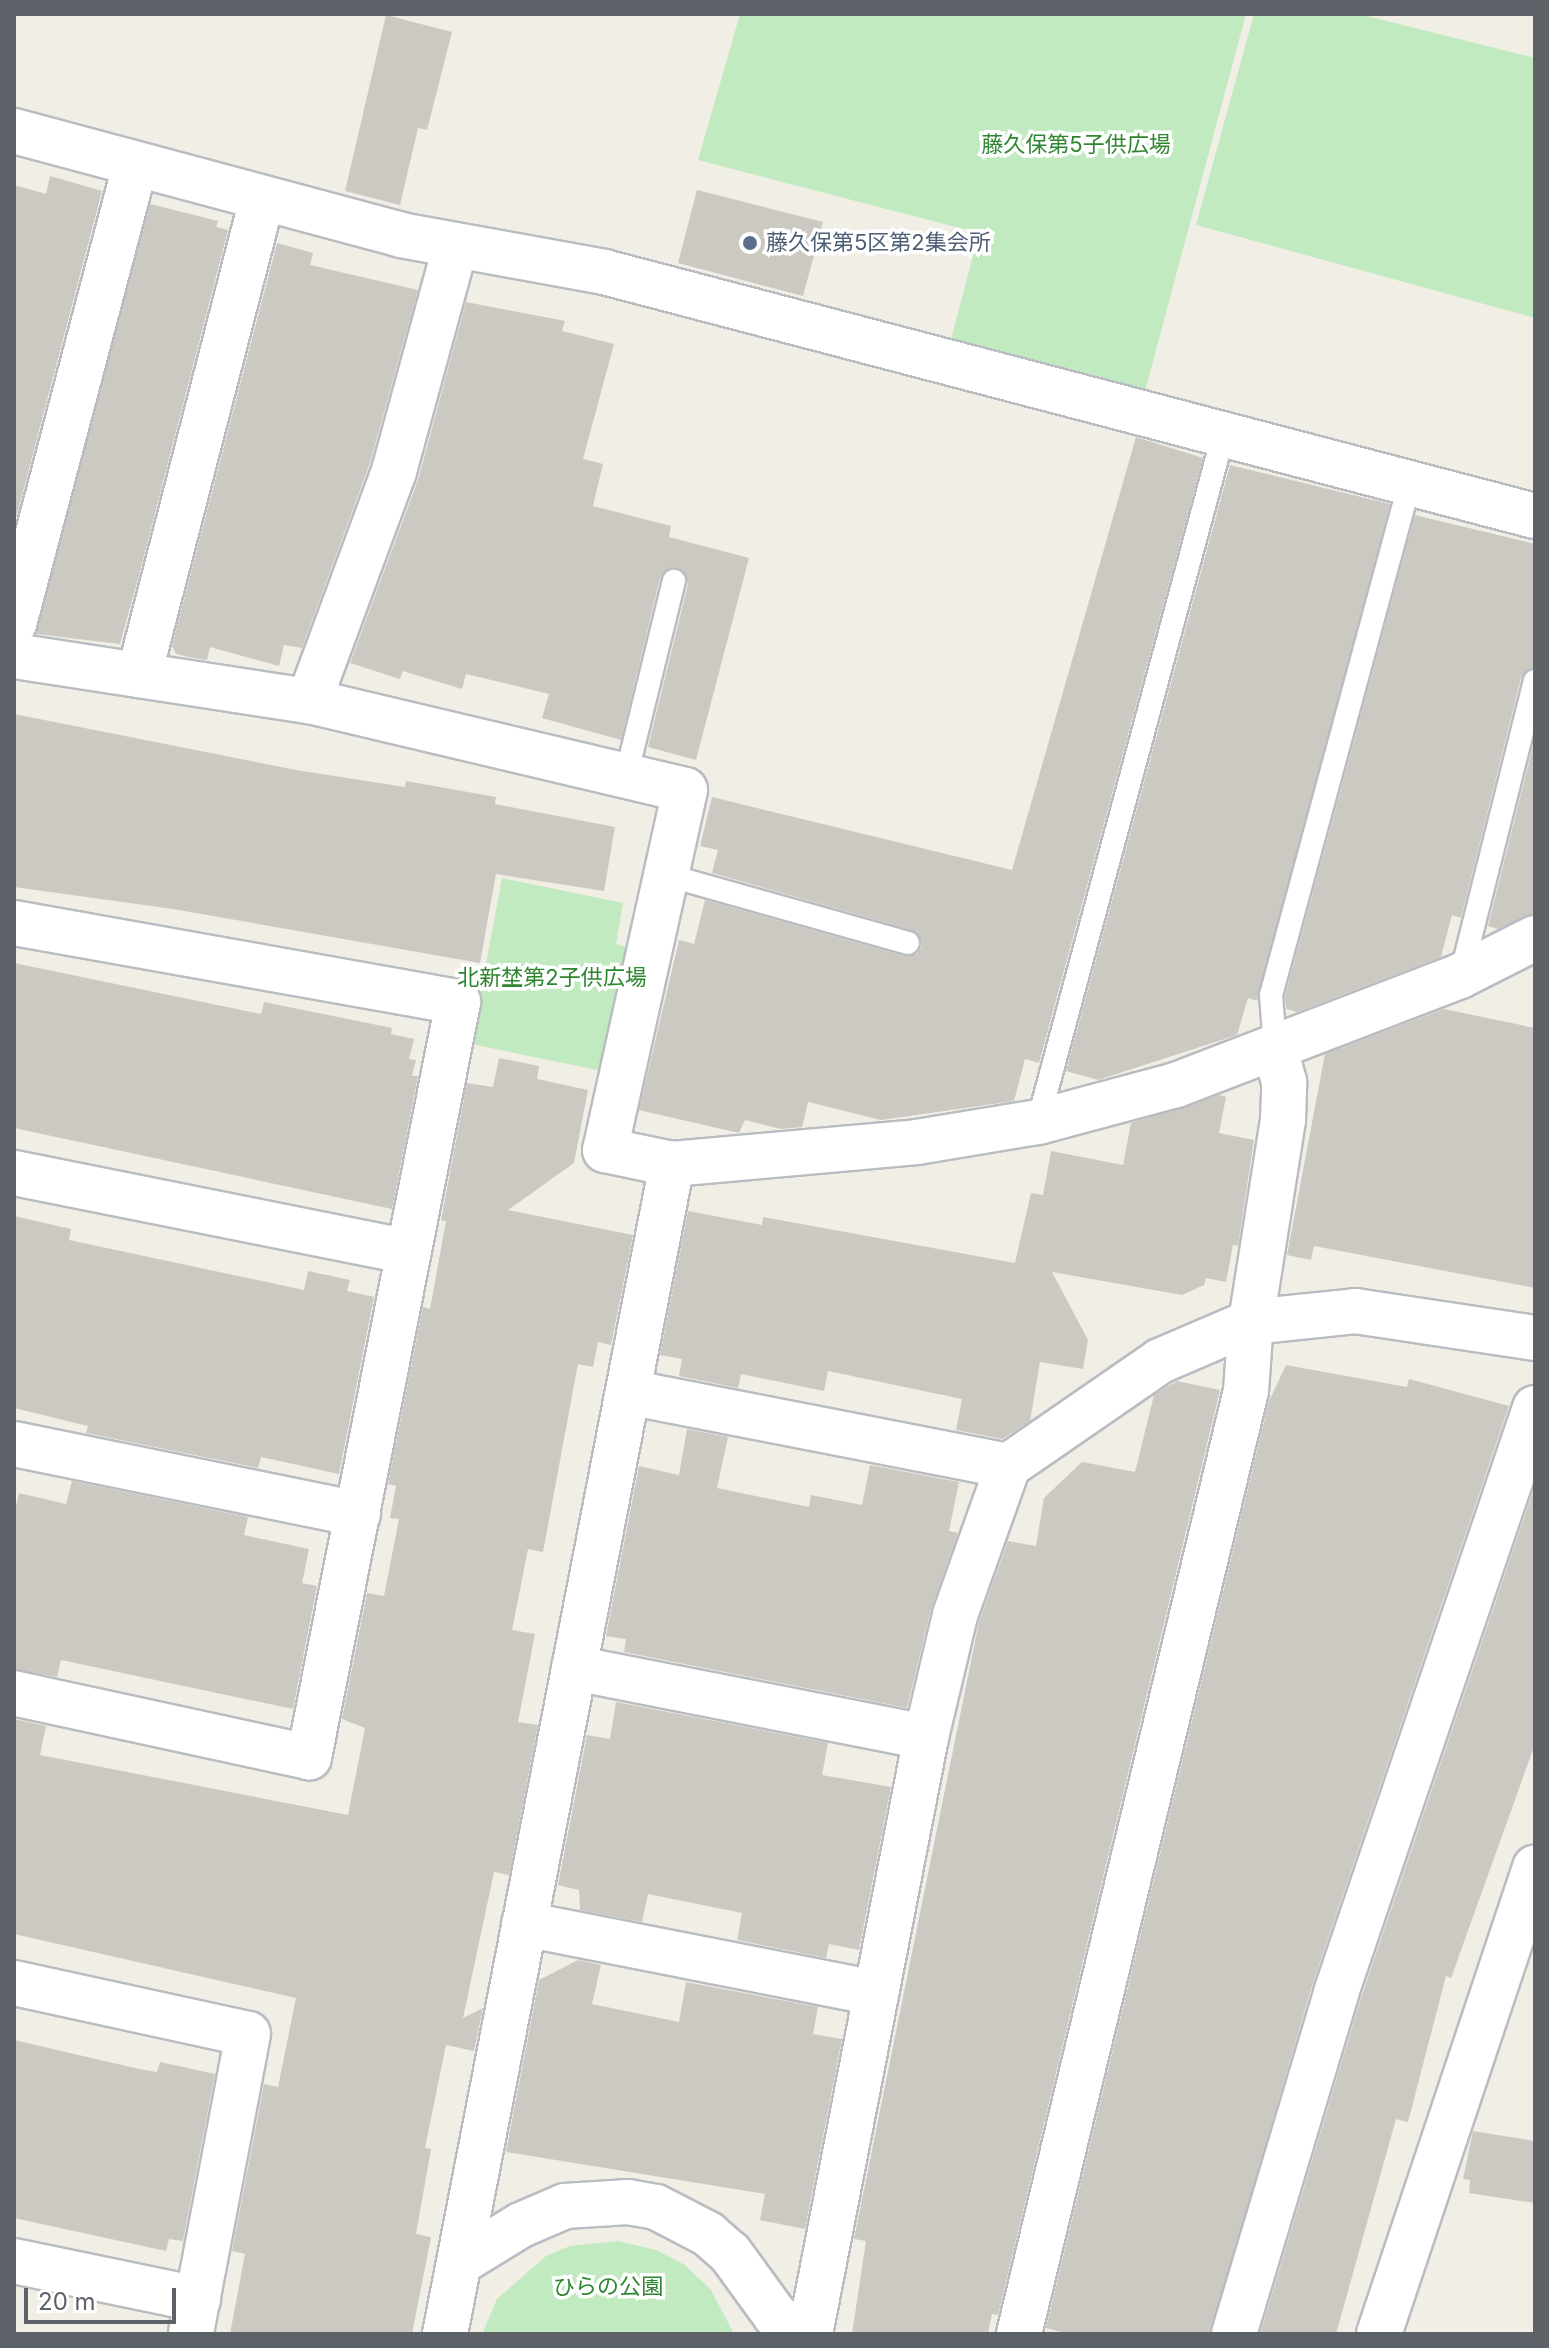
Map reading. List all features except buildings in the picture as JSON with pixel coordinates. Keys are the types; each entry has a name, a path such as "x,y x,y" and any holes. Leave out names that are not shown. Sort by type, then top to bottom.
{"street":[{"path":"14,131 262,200 456,245 604,272 1224,432 1535,516"},
{"path":"14,624 135,165"},
{"path":"139,675 262,200"},
{"path":"309,701 394,471 456,245"},
{"path":"14,656 309,701 685,790 670,876 605,1150 672,1164 917,1142 1038,1122 1176,1085 1460,976 1535,938"},
{"path":"14,923 458,1002 405,1251 358,1514 309,1757 14,1693"},
{"path":"1019,2334 1246,1391 1251,1322 1283,1120 1284,1082 1275,1048"},
{"path":"445,2334 672,1164"},
{"path":"14,1173 405,1251"},
{"path":"810,2334 926,1737 955,1615 1008,1466 1160,1361 1251,1322 1355,1311 1535,1338"},
{"path":"628,1392 1008,1466"},
{"path":"1234,2334 1336,1993 1535,1408"},
{"path":"14,1444 358,1514"},
{"path":"574,1668 926,1737"},
{"path":"1379,2334 1521,1949 1535,1867"},
{"path":"524,1924 876,1993"},
{"path":"14,1983 248,2034 194,2317 14,2261"},
{"path":"459,2263 521,2225 565,2206 615,2202 656,2207 708,2234 730,2253 775,2315 800,2334"}],"lane":[{"path":"1038,1122 1224,432"},
{"path":"1275,1048 1271,995 1410,482"},
{"path":"626,776 674,581"},
{"path":"1460,976 1535,681"},
{"path":"670,876 908,943"}],"green space":[{"name":"藤久保第5子供広場","path":"740,14 1246,14 1144,395 951,339 979,233 698,160"},
{"path":"1254,14 1359,14 1535,58 1535,318 1196,225"},
{"name":"北新埜第2子供広場","path":"502,878 623,903 616,944 627,947 602,1071 471,1044"},
{"name":"ひらの公園","path":"618,2241 656,2250 685,2265 711,2290 734,2334 482,2334 497,2299 546,2256 570,2246"}],"place":[{"name":"藤久保第5区第2集会所","path":"750,243"}]}
